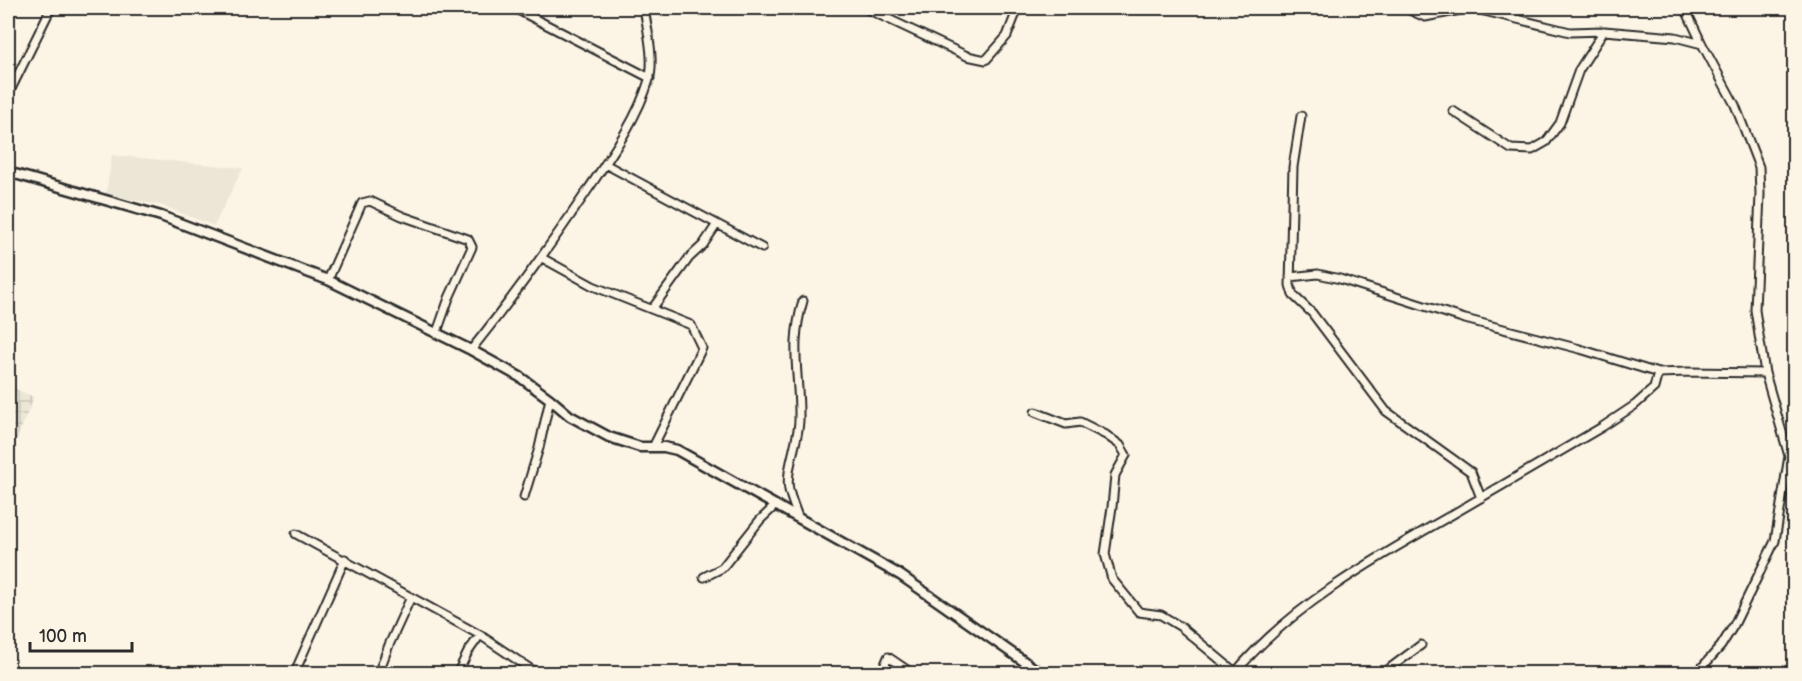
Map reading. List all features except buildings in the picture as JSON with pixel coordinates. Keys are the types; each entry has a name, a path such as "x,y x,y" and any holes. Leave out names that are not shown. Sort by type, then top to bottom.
{"street":[{"path":"8,95 51,8"},
{"path":"514,8 650,78"},
{"path":"471,350 542,258 633,119 650,78 651,55 644,8"},
{"path":"865,8 967,56 986,60 1007,36 1017,8"},
{"path":"1405,8 1425,17 1472,8 1562,30 1675,37 1702,44"},
{"path":"1686,8 1702,44 1735,105 1759,167 1755,310 1765,373 1789,456 1774,541 1734,625 1721,646 1695,674"},
{"path":"1453,111 1511,149 1532,150 1546,142 1560,123 1579,70 1604,31"},
{"path":"1301,116 1293,167 1290,277 1293,295 1312,313 1386,411 1471,472 1481,498"},
{"path":"605,164 762,248"},
{"path":"8,172 161,216 328,280 437,332 520,377 570,416 609,437 640,447 677,450 798,517 900,575 1042,674"},
{"path":"328,280 362,203 370,201 402,216 468,239 472,247 449,298 437,332"},
{"path":"652,309 717,224"},
{"path":"542,258 593,286 692,325 702,348 653,447"},
{"path":"1290,277 1318,274 1340,279 1465,319 1580,349 1658,373 1765,373"},
{"path":"798,517 789,489 789,473 796,447 799,421 794,352 797,321 803,300"},
{"path":"1035,412 1065,424 1080,422 1120,445 1126,455 1115,475 1104,554 1112,579 1139,612 1161,615 1171,621 1234,673 1258,647 1308,605 1374,560 1602,427 1635,405 1654,388 1658,373"},
{"path":"524,497 539,448 550,399"},
{"path":"704,577 722,568 760,520 776,505"},
{"path":"296,534 480,635 538,674"},
{"path":"294,674 345,559"},
{"path":"378,674 388,645 411,597"},
{"path":"457,674 480,635"},
{"path":"1382,674 1421,645"},
{"path":"881,674 888,657 914,674"}],"shaded area":[{"path":"112,155 243,168 214,226 163,206 106,194"},
{"path":"8,386 34,397 8,460"}]}
